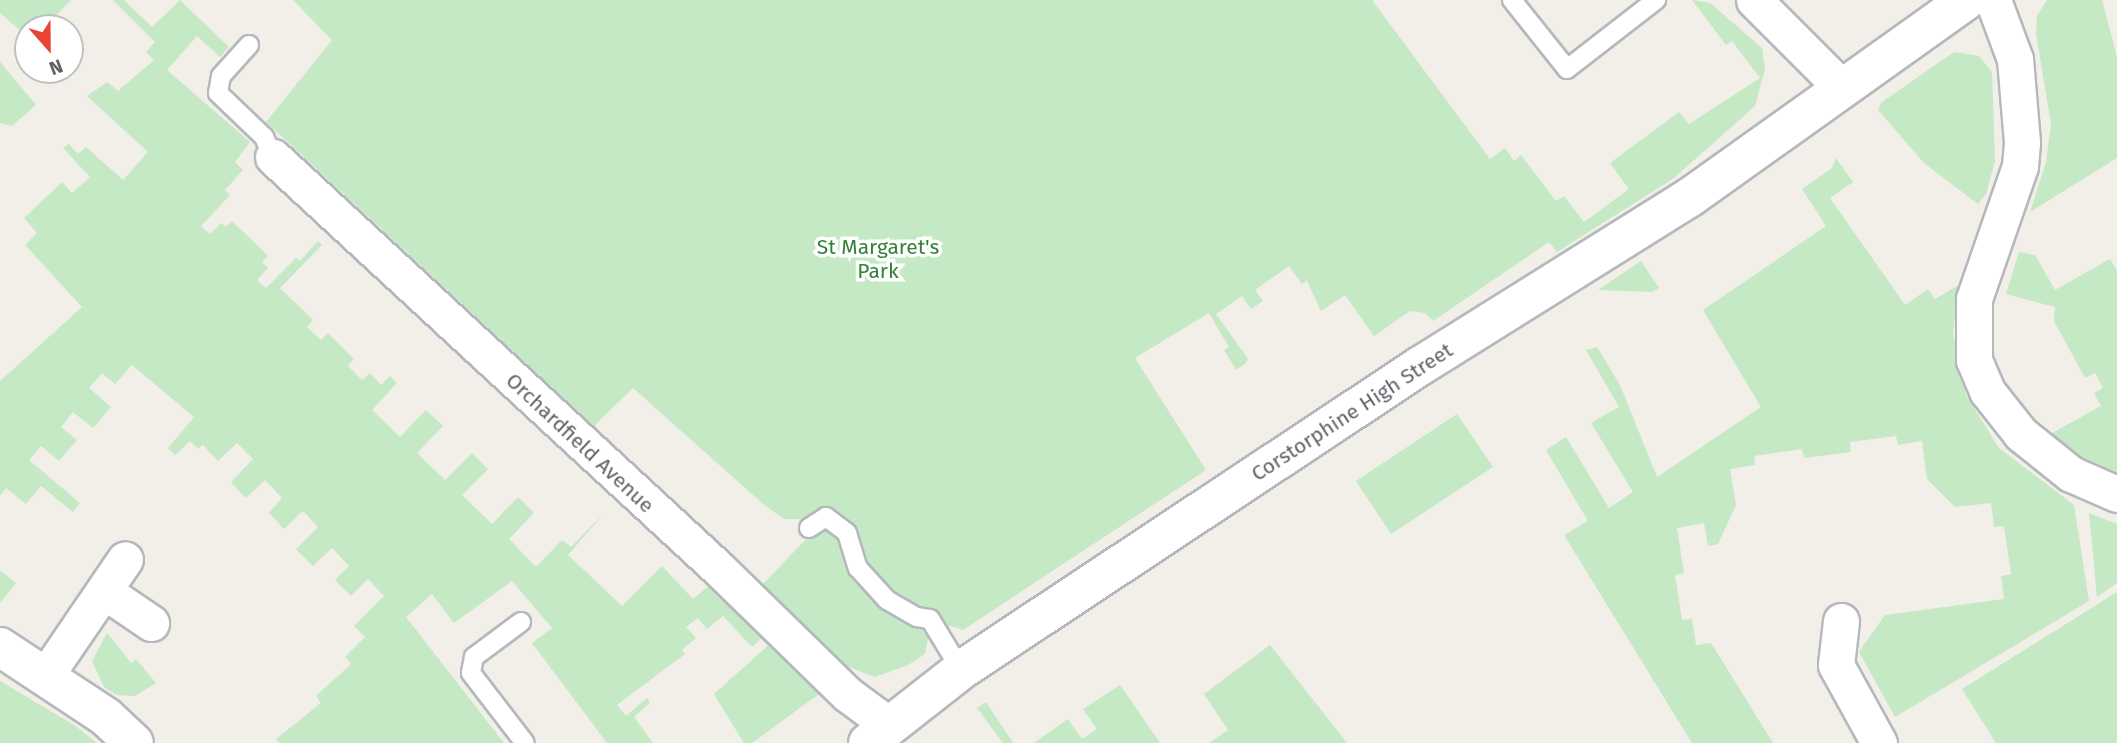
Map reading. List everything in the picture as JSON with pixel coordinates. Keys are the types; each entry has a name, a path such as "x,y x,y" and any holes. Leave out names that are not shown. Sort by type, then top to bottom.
{"street":[{"path":"1754,0 1841,87"},
{"name":"Corstorphine High Street","path":"879,734 961,670 1420,366 1689,198 1841,87 1967,0"},
{"path":"1993,0 2015,59 2022,143 2020,166 1974,299 1974,360 1987,391 2021,434 2071,474 2117,494"},
{"name":"Orchardfield Avenue","path":"273,157 719,569 847,694 879,734"},
{"path":"47,675 125,559"},
{"path":"104,591 151,623"},
{"path":"1841,621 1836,665 1878,743"},
{"path":"0,647 47,675 134,743"}],"lane":[{"path":"1512,0 1567,69 1656,0"},
{"path":"249,45 221,76 218,93 264,137 273,157"},
{"path":"809,528 826,517 847,533 858,568 887,600 917,617 930,619 961,670"},
{"path":"521,622 474,657 471,673 524,743"}],"green space":[{"path":"0,0 71,0 58,14 14,14 14,25 0,13"},
{"path":"113,0 124,0 152,27 180,0 229,47 220,57 197,36 167,70 250,142 235,162 243,170 225,190 230,195 201,226 210,234 221,223 226,227 232,221 268,256 262,262 268,268 257,280 266,288 296,258 300,261 318,241 322,245 280,288 313,320 307,327 321,340 328,333 354,359 348,366 362,380 370,373 381,385 390,376 397,383 372,410 400,437 426,410 443,426 417,453 445,480 472,453 488,469 462,495 492,524 518,497 534,513 509,539 536,567 562,540 571,547 605,512 568,555 622,606 662,566 693,599 711,584 765,635 752,647 723,616 707,629 698,618 686,627 696,638 682,650 685,654 617,705 626,716 647,698 650,703 634,717 653,743 607,743 532,643 552,628 512,581 454,623 432,594 406,617 504,743 279,743 276,739 321,703 316,696 351,664 345,657 365,637 354,626 384,596 368,579 351,596 335,580 349,566 332,548 313,566 296,549 318,527 303,511 284,529 269,513 282,498 265,480 246,498 231,482 253,459 237,443 218,461 203,445 198,449 190,441 175,455 168,448 194,417 132,365 115,384 102,373 89,388 111,407 93,428 73,412 61,427 77,440 59,461 41,446 29,460 80,503 73,512 41,486 26,504 6,488 0,496 0,381 82,307 25,245 37,233 24,218 62,182 72,193 90,177 63,148 69,144 78,154 86,147 123,180 148,152 87,96 107,82 118,91 154,60 146,52 155,42"},
{"name":"St Margaret's Park","path":"293,0 1372,0 1490,159 1505,148 1514,161 1521,155 1556,201 1564,196 1584,222 1629,189 1610,163 1679,112 1689,124 1760,78 1732,41 1726,45 1692,0 1710,3 1762,48 1765,69 1755,106 1674,178 1557,252 1549,242 1433,321 1425,313 1410,311 1374,336 1345,295 1321,311 1307,281 1302,284 1289,266 1255,290 1263,301 1251,309 1242,296 1216,314 1248,359 1236,370 1224,350 1229,347 1209,313 1135,358 1206,470 963,630 951,626 937,630 928,638 925,654 908,665 875,677 846,666 761,586 813,532 800,519 784,519 763,504 633,388 594,426 266,122 332,40"},
{"path":"2047,0 2102,0 2117,57 2117,158 2030,212 2046,162 2051,124 2036,34 2037,16"},
{"path":"1954,52 1979,56 1992,72 1995,161 1986,194 1978,204 1924,163 1878,110 1882,102"},
{"path":"0,62 14,79 14,84 18,84 36,105 12,126 0,123"},
{"path":"1836,158 1853,182 1830,198 1905,305 1928,289 1935,299 1959,285 1953,333 1966,395 1999,448 2074,505 2089,601 1895,717 1859,652 1885,615 2004,599 2001,576 2011,574 2004,526 1994,527 1991,503 1955,507 1927,479 1922,441 1898,445 1896,436 1850,442 1851,452 1804,458 1802,449 1754,456 1755,465 1730,469 1736,505 1718,544 1708,546 1704,523 1677,528 1684,573 1675,575 1682,620 1692,619 1696,645 1711,643 1773,743 1692,743 1564,535 1588,521 1546,450 1566,437 1609,508 1633,492 1591,423 1619,407 1586,350 1597,347 1620,385 1657,477 1761,407 1703,310 1826,226 1802,189 1832,168"},
{"path":"2019,252 2035,255 2055,290 2110,259 2117,271 2117,472 2076,455 2052,433 2101,406 2094,393 2103,388 2095,373 2085,378 2054,321 2055,307 2006,294"},
{"path":"1641,261 1659,288 1652,292 1598,290"},
{"path":"1457,414 1493,467 1391,534 1356,481"},
{"path":"2089,513 2117,524 2117,583 2097,597"},
{"path":"0,570 16,583 0,603"},
{"path":"2117,592 2117,743 1996,743 1962,689"},
{"path":"107,633 131,663 136,659 156,683 135,696 116,695 104,687 92,661"},
{"path":"772,642 823,691 752,743 744,743 714,694"},
{"path":"1270,645 1347,743 1209,743 1228,730 1204,694"},
{"path":"0,681 74,725 97,743 0,743"},
{"path":"1120,685 1160,743 1034,743 1068,719 1082,739 1097,729 1083,709"},
{"path":"986,702 1013,743 1003,743 977,708"}]}
